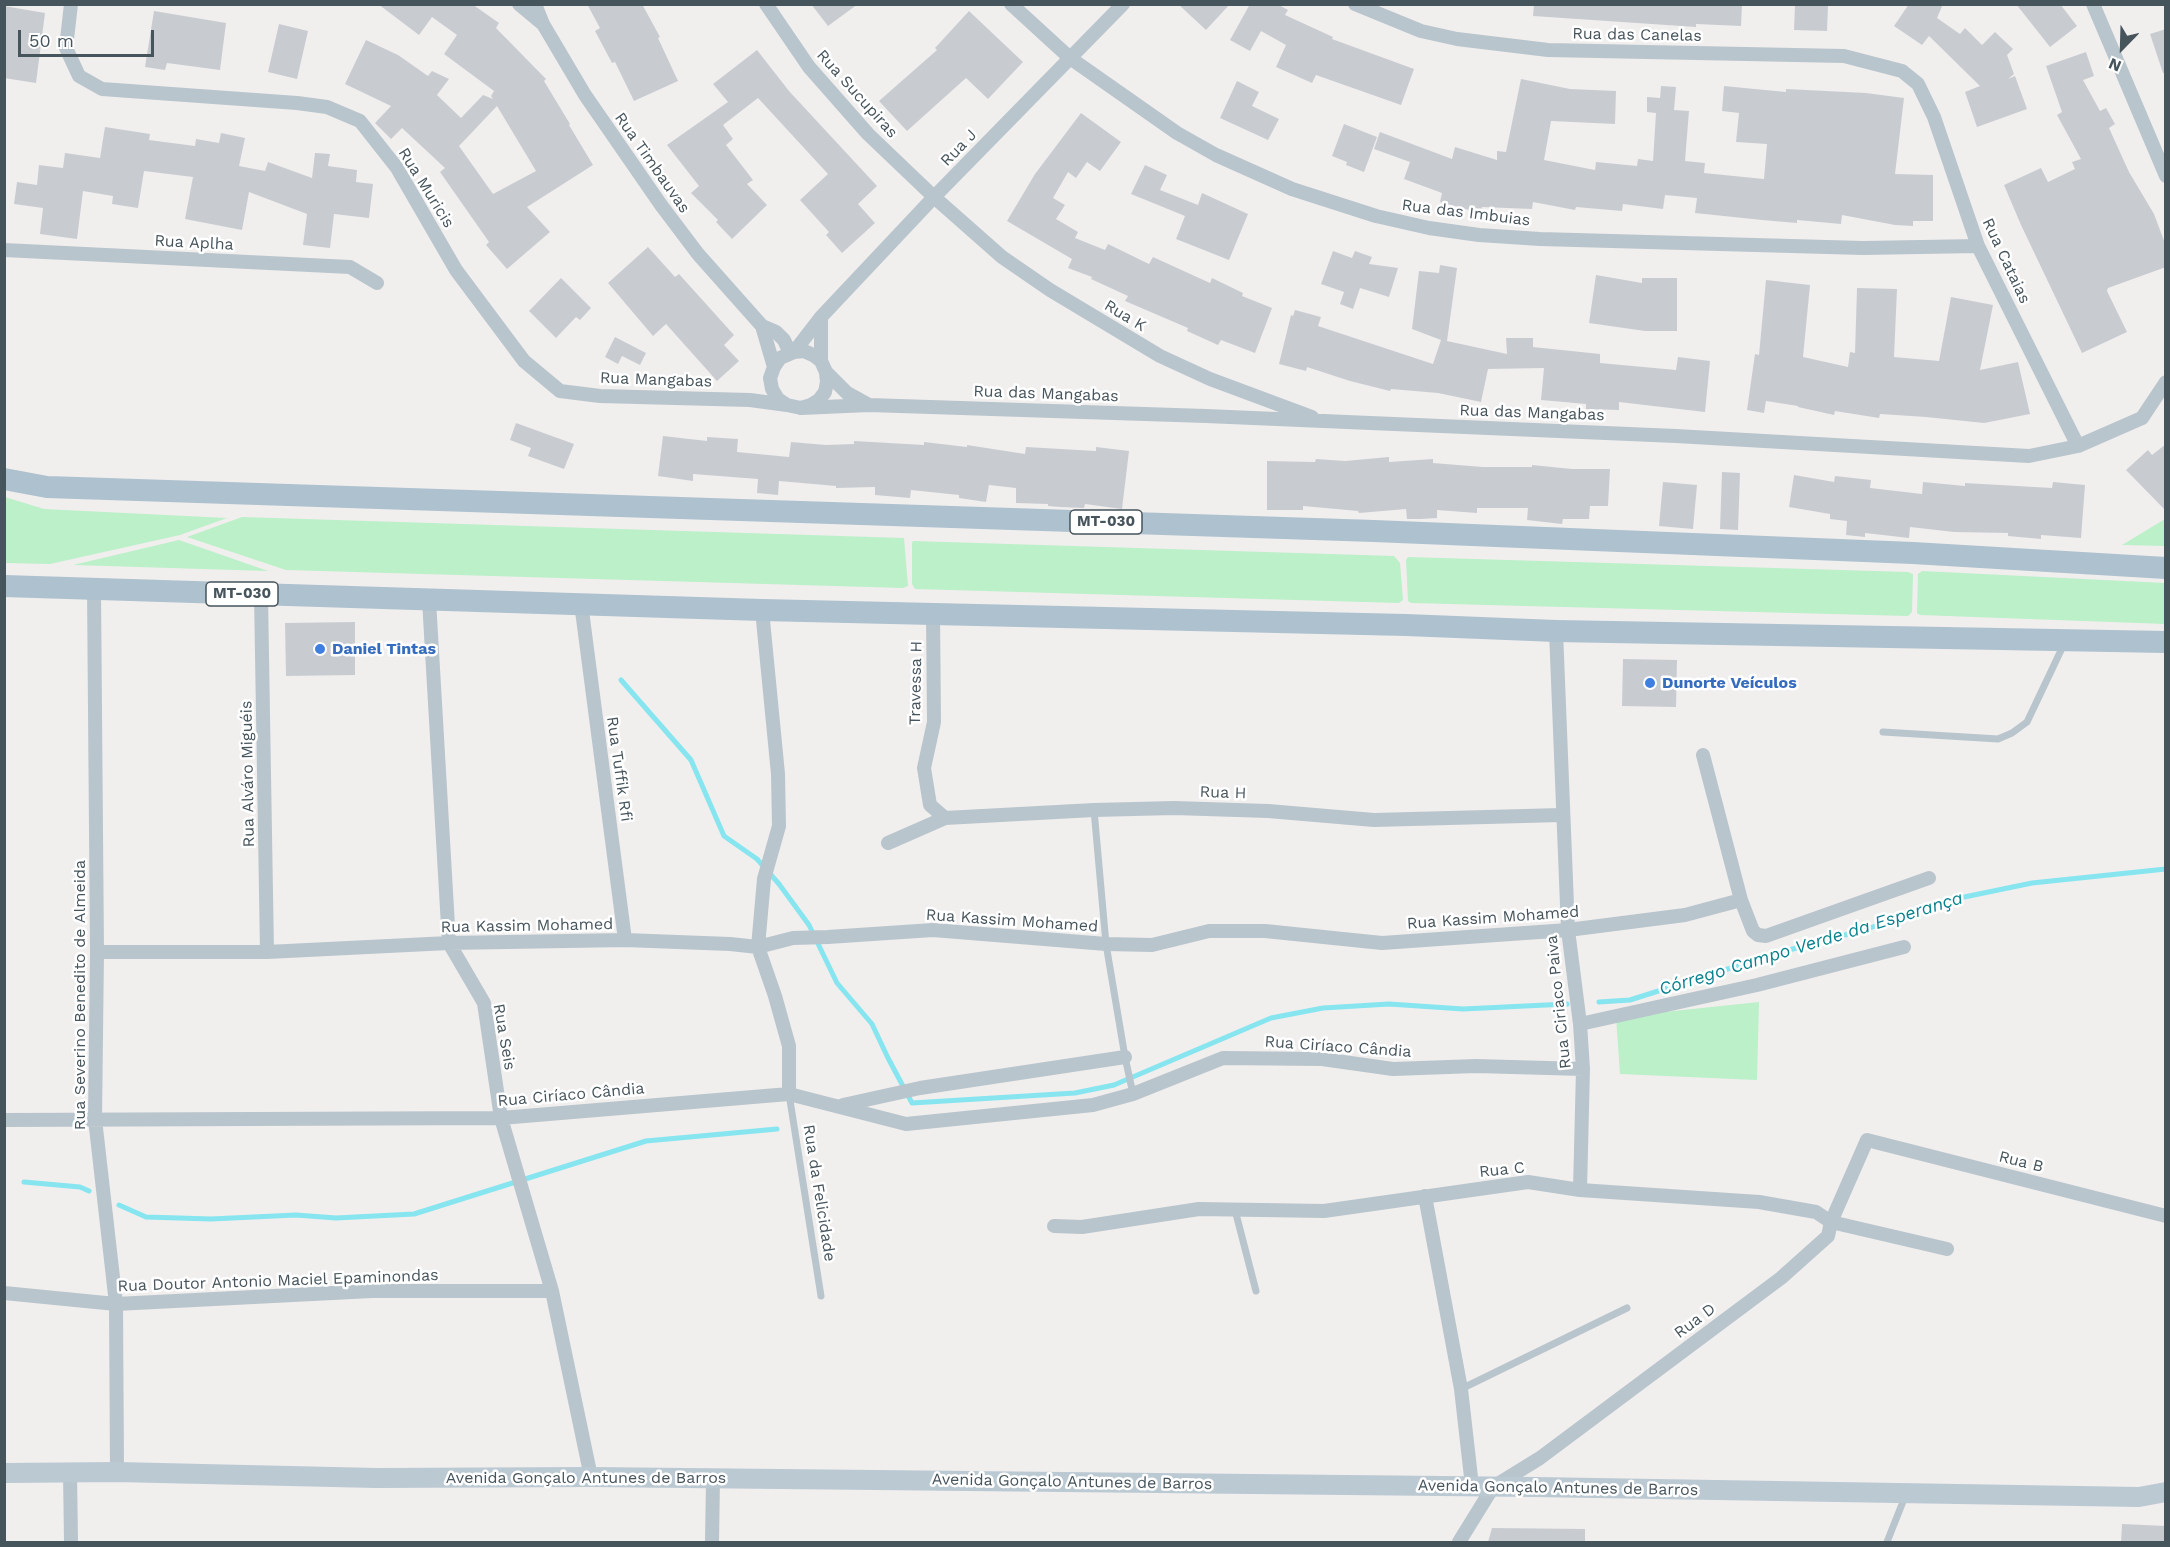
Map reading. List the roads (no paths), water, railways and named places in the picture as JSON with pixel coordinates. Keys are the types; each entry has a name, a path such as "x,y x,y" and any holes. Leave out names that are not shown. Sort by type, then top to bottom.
{"main road":[{"name":"MT-030","path":"11,479 46,487 381,500 1374,531 1913,553 2166,568"},
{"name":"MT-030","path":"4,586 762,610 1406,625 1556,631 2166,642"},
{"name":"Avenida Gonçalo Antunes de Barros","path":"4,1473 117,1472 376,1478 591,1477 1472,1486 2139,1497 2166,1492"},
{"name":"Avenida Gonçalo Antunes de Barros","path":"2139,1497 2166,1503"}],"street":[{"name":"Rua Muricis","path":"71,4 66,48 79,76 102,89 297,103 327,107 360,121 397,168 456,270 524,360 560,391"},
{"path":"519,4 543,24"},
{"name":"Rua Timbauvas","path":"536,4 543,24 585,95 661,205 698,254 762,326"},
{"name":"Rua Sucupiras","path":"766,4 809,67 868,134 934,197"},
{"name":"Rua das Imbuias","path":"1011,4 1070,58 1177,133 1216,155 1292,189 1376,216 1429,228 1479,235 1552,239 1863,248 1978,246"},
{"name":"Rua J","path":"792,352 821,317 934,197 1124,4"},
{"name":"Rua das Canelas","path":"1355,4 1421,31 1457,39 1548,50 1844,56 1902,71 1918,84"},
{"path":"2093,4 2166,176"},
{"name":"Rua Cataias","path":"1918,84 1934,117 1978,246 2078,446"},
{"name":"Rua K","path":"934,197 1002,257 1050,290 1160,356 1210,379 1323,421"},
{"name":"Rua Aplha","path":"4,250 350,267 377,284"},
{"path":"762,326 772,373 772,389 778,399 787,405 801,408 819,400 825,392 827,382 821,317"},
{"path":"762,326 776,332 792,352"},
{"path":"750,400 765,387 780,358 792,352 804,351 813,355 847,393 869,405"},
{"name":"Rua das Mangabas","path":"801,408 869,405 1323,421 1676,436 2028,456 2078,446 2142,418 2166,382"},
{"name":"Rua Mangabas","path":"560,391 600,396 750,400 787,405"},
{"name":"Rua Severino Benedito de Almeida","path":"94,589 97,952 95,1119 116,1304 117,1472"},
{"name":"Rua Alváro Miguéis","path":"261,595 267,952"},
{"name":"Rua Seis","path":"429,600 449,943 484,1003 501,1118 552,1291 591,1477"},
{"name":"Rua Tuffik Rfi","path":"581,603 625,940"},
{"path":"762,610 778,774 779,826 765,879 758,947 789,1046 789,1094"},
{"name":"Travessa H","path":"933,613 934,722 924,768 930,805 945,818"},
{"name":"Rua Ciriaco Paiva","path":"1556,631 1568,930 1580,1024 1583,1069 1580,1190"},
{"path":"1703,755 1741,900 1753,931 1766,936 1929,878"},
{"name":"Rua H","path":"888,843 945,818 1094,810 1174,808 1268,811 1374,820 1562,815"},
{"name":"Rua Kassim Mohamed","path":"97,952 267,952 449,943 625,940 758,947 793,938 828,938 933,930 1106,944 1152,945 1209,931 1265,931 1382,943 1568,930 1685,915 1741,900"},
{"path":"1580,1024 1757,985 1904,947"},
{"path":"842,1106 920,1088 1125,1057"},
{"name":"Rua Ciríaco Cândia","path":"4,1120 501,1118 789,1094 906,1124 1093,1105 1223,1058 1322,1059 1394,1069 1476,1066 1583,1069"},
{"name":"Rua B","path":"1868,1140 2166,1216"},
{"name":"Rua D","path":"1493,1487 1540,1458 1781,1278 1828,1236 1831,1222 1868,1140"},
{"name":"Rua C","path":"1054,1226 1082,1227 1198,1209 1324,1211 1528,1182 1580,1190 1759,1202 1816,1212 1831,1222 1947,1249"},
{"path":"1425,1197 1461,1389 1472,1486"},
{"name":"Rua Doutor Antonio Maciel Epaminondas","path":"4,1293 116,1304 372,1291 552,1291"},
{"path":"70,1472 71,1542"},
{"path":"712,1542 713,1479"},
{"path":"1459,1542 1493,1487"}],"lane":[{"path":"1883,732 1998,739 2012,733 2027,722 2066,640"},
{"path":"1094,810 1106,944 1133,1092"},
{"name":"Rua da Felicidade","path":"789,1094 821,1296"},
{"path":"1235,1210 1256,1291"},
{"path":"1461,1389 1627,1308"},
{"path":"1887,1542 1906,1493"}],"waterway":[{"name":"Córrego Campo Verde da Esperança","path":"621,680 691,760 724,836 757,859 779,884 809,925 837,983 872,1024 912,1103 1075,1093 1114,1085 1271,1018 1323,1008 1389,1004 1463,1009 1567,1004"},
{"name":"Córrego Campo Verde da Esperança","path":"1599,1002 1630,1000 1778,953 1867,929 1945,901 2032,883 2166,869"},
{"name":"Córrego Campo Verde da Esperança","path":"119,1205 146,1217 211,1219 296,1215 336,1218 414,1214 646,1141 777,1129"},
{"name":"Córrego Campo Verde da Esperança","path":"24,1182 80,1187 89,1191"}],"place":[{"name":"Daniel Tintas","path":"320,649"},
{"name":"Dunorte Veículos","path":"1650,683"}]}
